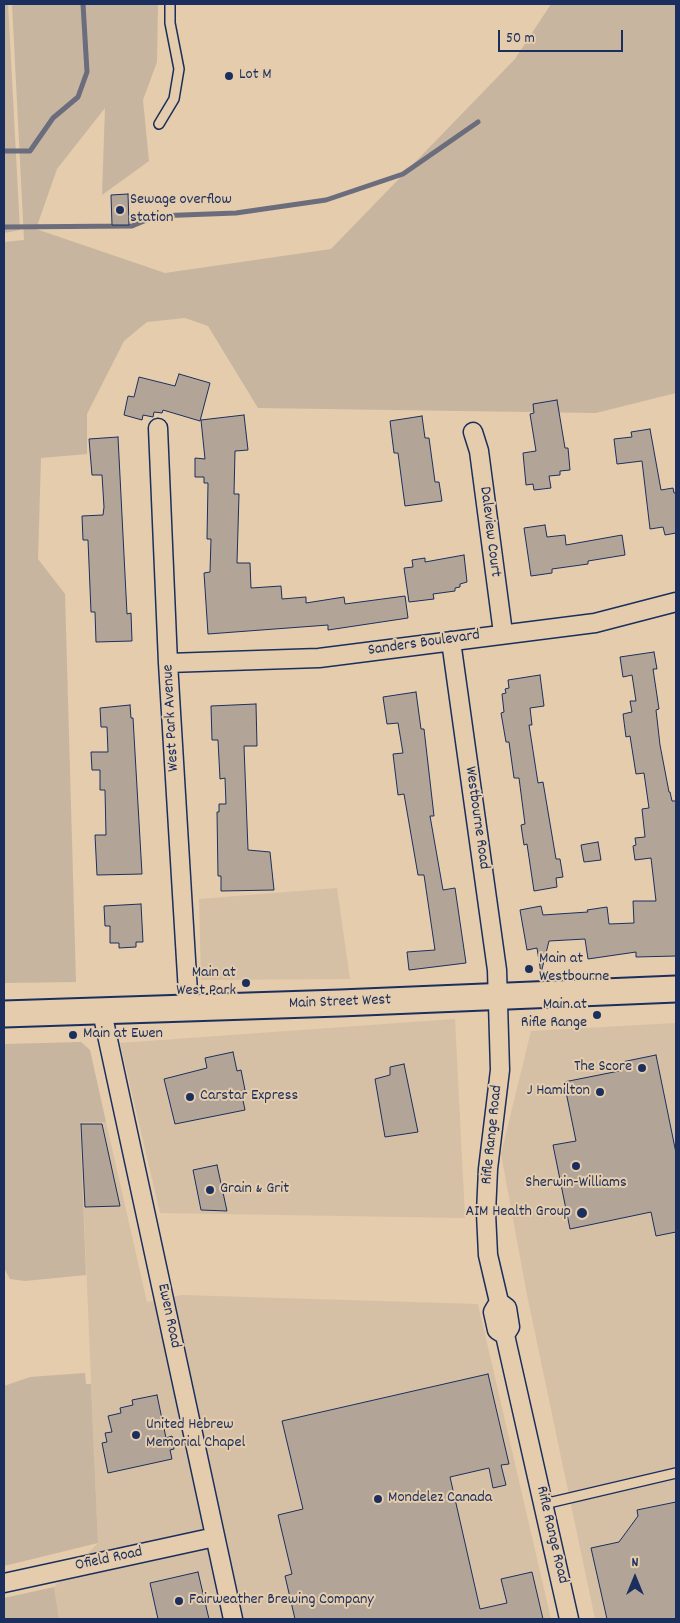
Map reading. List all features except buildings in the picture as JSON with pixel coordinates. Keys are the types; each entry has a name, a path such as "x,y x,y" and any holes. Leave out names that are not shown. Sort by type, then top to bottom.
{"main road":[{"name":"Main Street West","path":"4,1014 189,1009 676,988"}],"street":[{"name":"West Park Avenue","path":"158,428 168,663 189,1009"},
{"name":"Daleview Court","path":"473,432 479,451 503,633"},
{"name":"Sanders Boulevard","path":"168,663 319,658 503,633 595,623 676,602"},
{"name":"Westbourne Road","path":"451,640 497,970 498,996"},
{"name":"Rifle Range Road","path":"498,996 500,1070 488,1170 486,1214 488,1255 499,1302 507,1308 510,1327 505,1335 569,1619"},
{"name":"Ewen Road","path":"102,1012 233,1619"},
{"name":"Ofield Road","path":"4,1583 215,1537"}],"lane":[{"path":"159,124 174,99 179,69 170,23 170,4"},
{"path":"544,1504 676,1473"}],"shaded area":[{"path":"4,4 8,4 20,230 4,233"},
{"path":"12,4 158,4 157,62 143,100 149,161 102,195 105,108 57,169 36,229 165,273 331,249 515,59 551,4 676,4 676,393 596,413 258,408 208,326 185,318 147,322 124,341 87,414 87,454 41,458 38,559 65,594 76,982 4,983 4,242 24,240"},
{"path":"337,888 350,979 201,980 199,899"},
{"path":"455,1019 465,1218 160,1213 120,1043"},
{"path":"676,1023 676,1619 595,1619 527,1295 501,1154 531,1031"},
{"path":"81,1042 90,1050 106,1122 80,1122 86,1275 25,1281 10,1279 4,1268 4,1044"},
{"path":"80,1122 106,1122 147,1302 182,1295 478,1304 551,1619 59,1619 54,1587 98,1543"},
{"path":"85,1373 86,1384 91,1384 98,1543 4,1566 4,1386 30,1377"},
{"path":"54,1587 59,1619 4,1619 4,1598"}],"waterway":[{"path":"4,151 30,151 53,118 78,97 87,72 83,4"},
{"path":"4,227 132,226 156,216 236,213 326,200 403,174 478,122"}],"place":[{"name":"Lot M","path":"229,76"},
{"name":"Sewage overflow station","path":"120,210"},
{"name":"Main at Westbourne","path":"529,969"},
{"name":"Main at West Park","path":"246,983"},
{"name":"Main at Rifle Range","path":"597,1015"},
{"name":"Main at Ewen","path":"73,1035"},
{"name":"The Score","path":"642,1068"},
{"name":"J Hamilton","path":"600,1092"},
{"name":"Carstar Express","path":"190,1097"},
{"name":"Sherwin-Williams","path":"576,1166"},
{"name":"Grain & Grit","path":"210,1190"},
{"name":"AIM Health Group","path":"582,1213"},
{"name":"United Hebrew Memorial Chapel","path":"136,1435"},
{"name":"Mondelez Canada","path":"378,1499"},
{"name":"Fairweather Brewing Company","path":"179,1601"}]}
